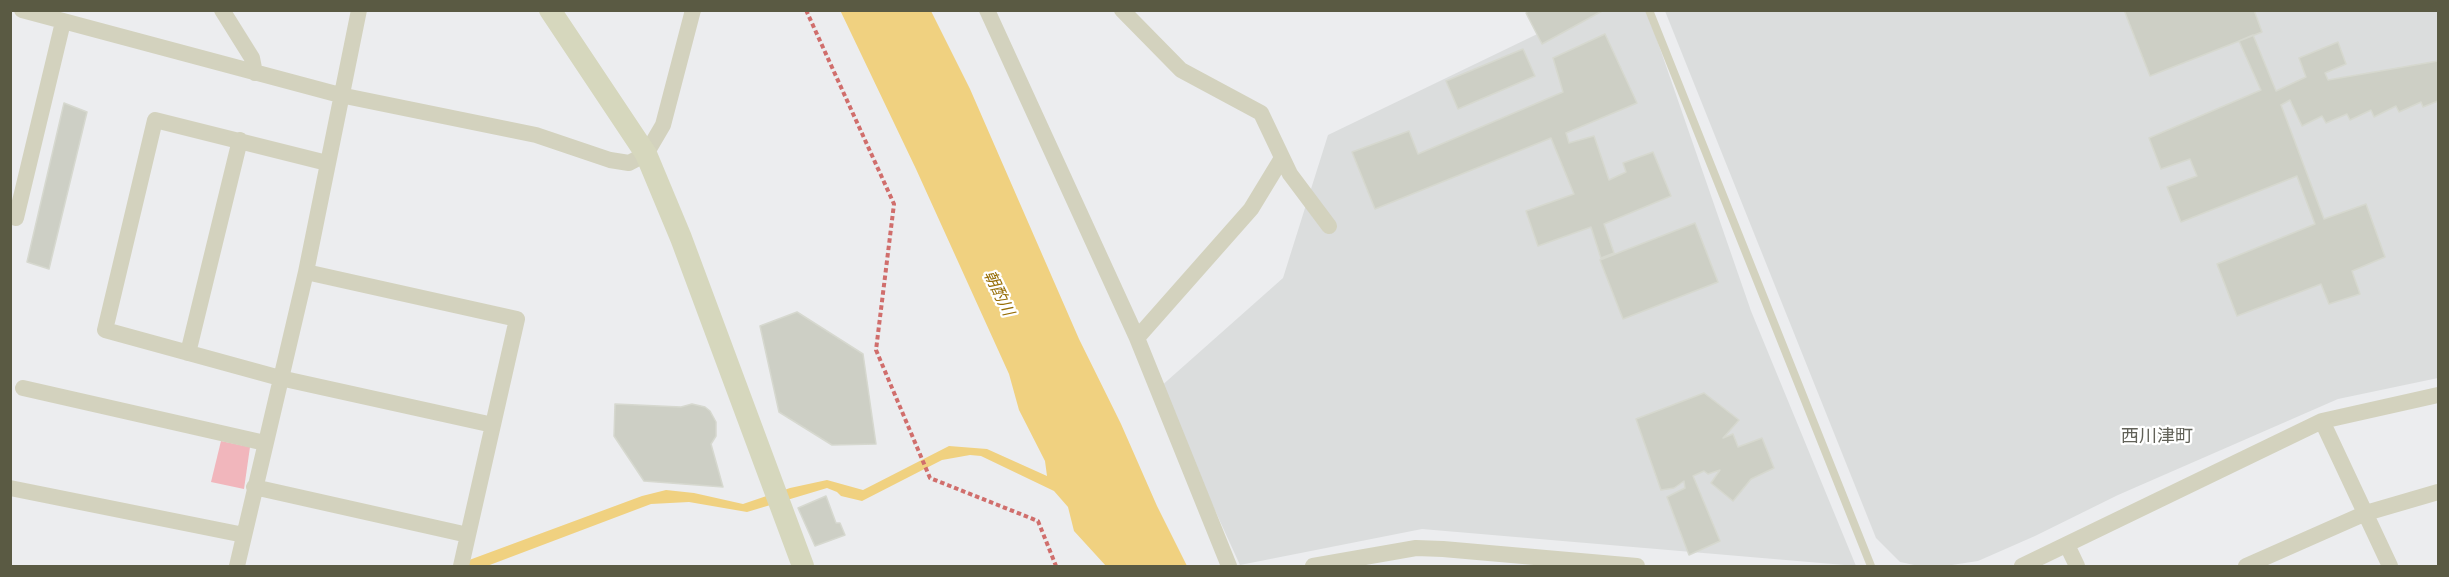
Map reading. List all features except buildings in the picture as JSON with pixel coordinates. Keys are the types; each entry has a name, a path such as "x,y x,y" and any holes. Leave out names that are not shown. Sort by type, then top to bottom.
{"street":[{"path":"22,10 340,95 536,135 610,160 629,163 646,154 663,124 693,10"},
{"path":"222,10 252,58 255,72"},
{"path":"237,567 264,443 306,272 359,10"},
{"path":"550,10 646,154 681,238 803,567"},
{"path":"987,10 1137,338 1229,567"},
{"path":"1122,10 1182,70 1261,113 1290,174 1329,226"},
{"path":"16,218 63,22"},
{"path":"327,163 154,120 105,330 280,378 493,424"},
{"path":"188,353 240,140"},
{"path":"1137,338 1251,209 1282,158"},
{"path":"306,272 517,319 461,564"},
{"path":"23,388 264,443"},
{"path":"2022,567 2322,422 2439,394"},
{"path":"2322,422 2390,567"},
{"path":"255,487 468,535"},
{"path":"10,488 244,535"},
{"path":"2246,567 2366,513 2439,492"},
{"path":"2067,545 2078,567"},
{"path":"1314,566 1416,548 1637,567"}],"lane":[{"path":"1648,10 1870,567"}],"path":[{"path":"806,10 894,204 876,350 930,478 1038,521 1056,567"}],"shaded area":[{"path":"1585,11 1647,11 1751,311 1856,566 1422,529 1240,565 1159,388 1283,278 1328,135"},
{"path":"1665,11 2438,11 2438,378 2338,399 2118,495 1978,561 1945,566 1919,566 1900,562 1876,538"},
{"path":"221,441 250,447 244,489 211,482"}],"water":[{"name":"朝酌川","path":"840,10 931,11 970,89 1079,339 1187,566 1106,566 1074,531 1068,507 1054,491 981,456 970,455 942,460 862,501 841,496 827,488 747,512 689,502 651,504 487,566 453,566 642,496 666,490 694,493 743,504 790,488 827,480 863,490 949,446 987,449 1047,476 1045,461 1019,410 1009,374 916,169"}],"district":[{"name":"西川津町","path":"2157,436"}]}
